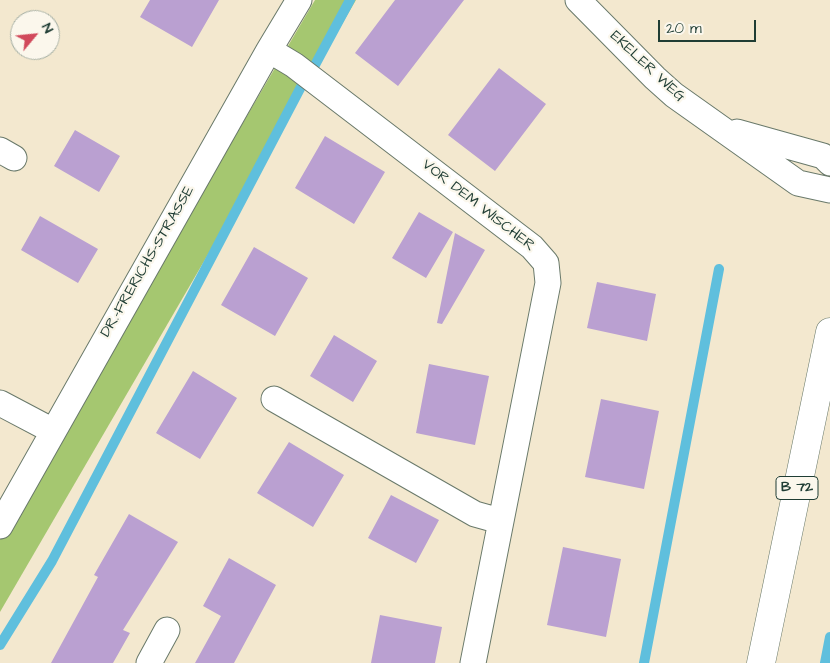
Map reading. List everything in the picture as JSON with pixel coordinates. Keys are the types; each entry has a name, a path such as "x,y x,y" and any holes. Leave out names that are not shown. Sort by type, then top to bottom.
{"main road":[{"name":"B 72","path":"761,663 830,332"}],"street":[{"name":"DR.-FRERICHS-STRASSE","path":"0,526 299,0"},
{"name":"EKELER WEG","path":"578,0 655,78 674,94 798,183 830,190"},
{"name":"VOR DEM WISCHER","path":"269,50 294,65 532,247 546,263 548,284 473,663"},
{"name":"EKELER WEG","path":"720,128 824,156 830,163"},
{"path":"274,399 475,514 500,521"},
{"path":"0,403 53,431"},
{"path":"149,663 167,630"}],"green space":[{"path":"315,0 356,0 0,612 0,536"}],"building":[{"path":"150,0 219,0 192,47 140,17"},
{"path":"395,0 464,0 398,86 355,53"},
{"path":"499,68 546,104 495,171 448,135"},
{"path":"75,130 120,156 99,192 54,166"},
{"path":"325,136 385,172 354,224 295,188"},
{"path":"419,212 453,232 426,278 392,258"},
{"path":"40,216 98,249 78,283 21,250"},
{"path":"455,233 485,250 442,324 437,323"},
{"path":"254,247 308,278 275,336 221,305"},
{"path":"597,282 656,294 647,341 587,328"},
{"path":"334,335 377,361 353,402 310,376"},
{"path":"429,364 489,376 475,445 416,433"},
{"path":"193,371 237,398 200,459 156,433"},
{"path":"601,399 659,411 644,489 585,477"},
{"path":"289,442 344,475 313,527 257,493"},
{"path":"391,495 439,520 416,563 368,538"},
{"path":"129,514 178,542 123,630 130,633 113,663 51,663 98,577 94,575"},
{"path":"563,547 621,559 606,637 547,625"},
{"path":"229,558 276,585 234,663 195,663 221,616 203,606"},
{"path":"380,615 442,627 435,663 371,663"}],"waterway":[{"path":"315,65 350,0"},
{"path":"0,645 52,561 303,83"},
{"path":"644,663 719,269"},
{"path":"825,663 830,637"}]}
